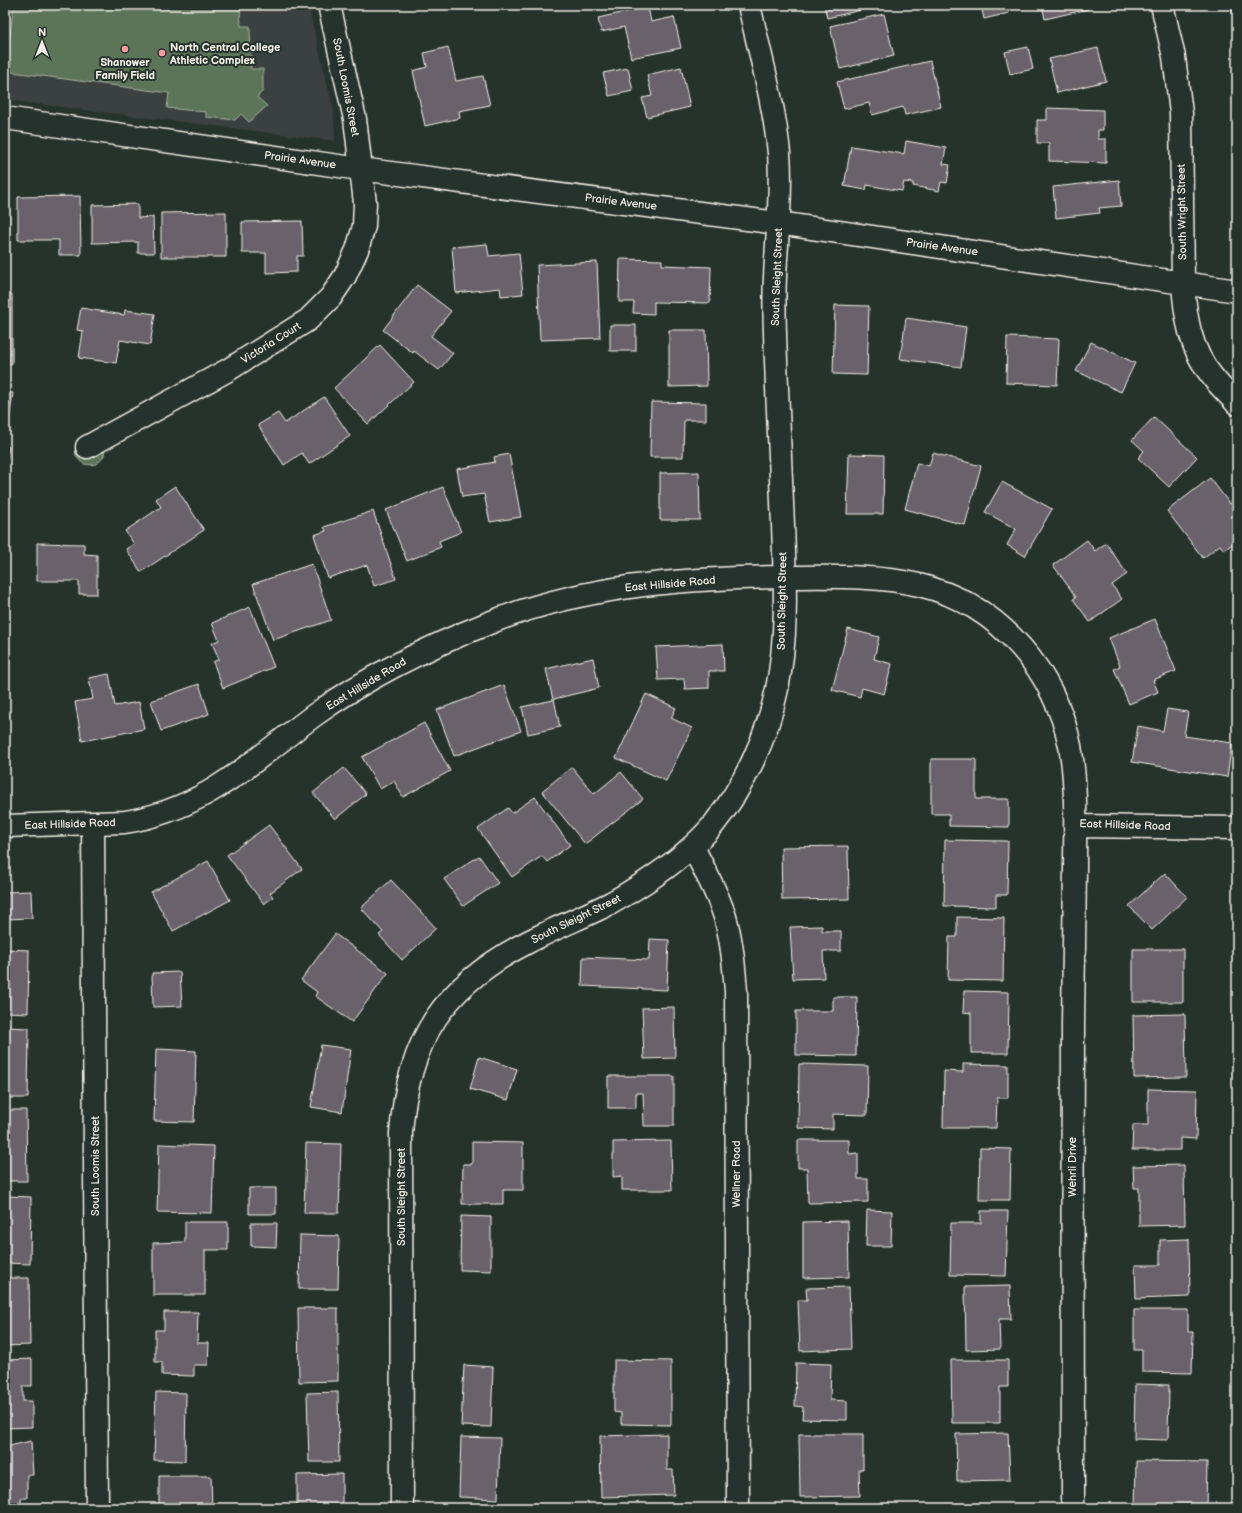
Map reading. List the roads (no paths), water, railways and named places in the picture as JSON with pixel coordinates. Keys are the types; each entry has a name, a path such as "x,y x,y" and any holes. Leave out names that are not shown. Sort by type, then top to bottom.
{"street":[{"name":"South Loomis Street","path":"329,5 355,119 360,169"},
{"name":"South Sleight Street","path":"402,1508 401,1133 402,1111 409,1077 418,1049 431,1024 442,1008 465,983 493,962 528,942 614,902 669,867 693,847 714,824 727,806 749,769 766,730 777,688 783,639 785,577 775,316 780,192 779,154 775,126 749,5"},
{"name":"South Wright Street","path":"1162,5 1174,57 1181,113 1183,283 1185,310 1191,337 1199,356 1211,376 1237,404"},
{"name":"Prairie Avenue","path":"5,118 360,169 778,223 1237,291"},
{"name":"Victoria Court","path":"87,447 228,370 308,320 331,297 345,276 357,250 364,226 365,203 360,169"},
{"name":"East Hillside Road","path":"5,826 93,824 144,819 181,807 223,785 315,715 350,691 418,654 491,622 536,607 573,597 660,582 785,577 883,578 906,581 925,586 954,597 996,623 1022,648 1045,681 1061,715 1072,760 1075,826 1237,828"},
{"name":"South Loomis Street","path":"93,824 97,1508"},
{"name":"Wehrli Drive","path":"1073,1508 1072,1121 1075,826"},
{"name":"Wellner Road","path":"693,847 719,901 725,918 732,954 736,991 738,1508"}],"place":[{"name":"Shanower Family Field","path":"125,49"},
{"name":"North Central College Athletic Complex","path":"162,53"}]}
